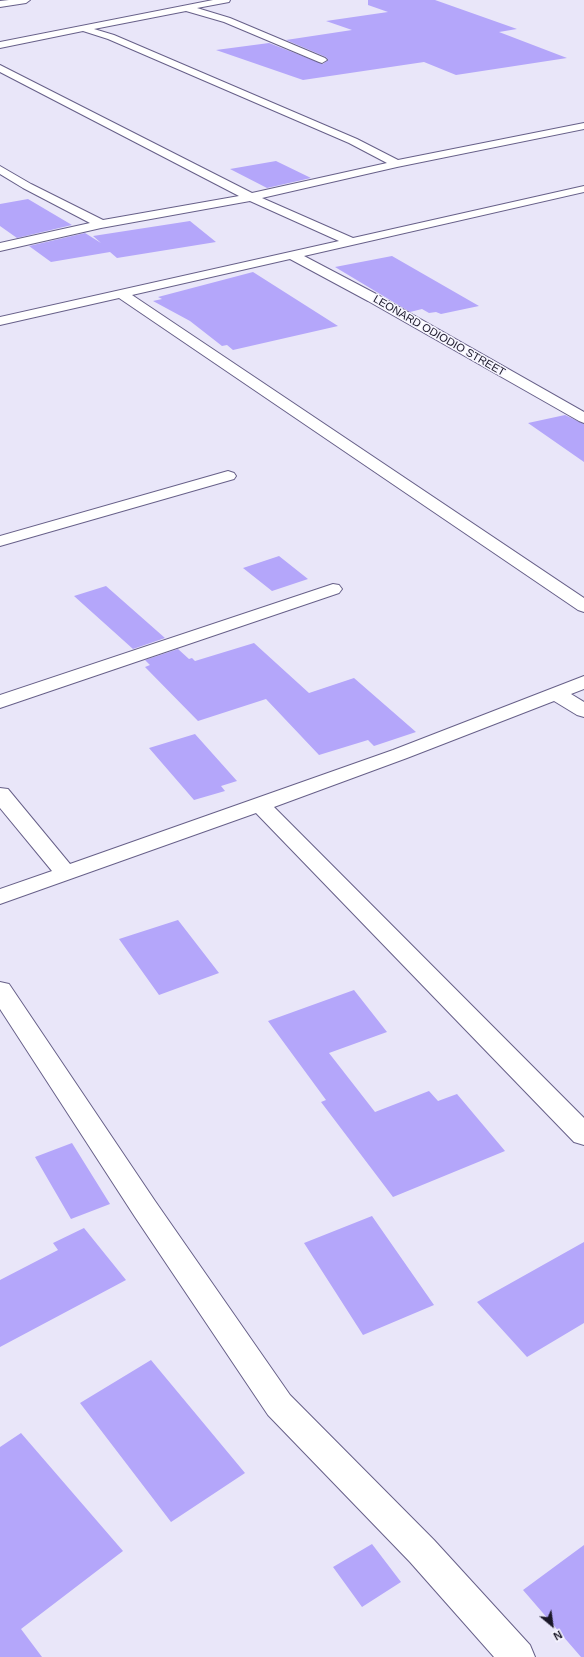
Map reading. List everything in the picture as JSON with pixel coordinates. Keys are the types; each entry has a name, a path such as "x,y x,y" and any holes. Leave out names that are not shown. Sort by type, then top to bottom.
{"street":[{"path":"0,4 26,0"},
{"path":"0,45 184,7 226,0"},
{"path":"184,7 227,20 322,60"},
{"path":"82,28 111,37 157,56 353,141 398,164"},
{"path":"0,68 251,196 298,219 350,241"},
{"path":"0,247 101,224 251,196 584,126"},
{"path":"0,169 27,186 101,224"},
{"path":"0,322 123,295 350,241 581,191"},
{"name":"LEONARD ODIODIO STREET","path":"292,255 373,298 584,418"},
{"path":"123,295 584,606"},
{"path":"0,541 228,476"},
{"path":"0,702 333,589"},
{"path":"0,897 65,872 400,754 584,682"},
{"path":"556,693 584,711"},
{"path":"0,794 65,872"},
{"path":"259,804 584,1135"},
{"path":"0,990 145,1209 279,1405 422,1551 517,1657"}],"building":[{"path":"368,0 435,0 517,29 499,32 567,58 456,75 424,62 303,80 216,50 269,43 323,64 328,60 326,57 286,40 352,30 326,21 388,12 368,5"},
{"path":"276,161 311,178 267,188 230,169"},
{"path":"28,199 72,225 17,238 0,226 0,204"},
{"path":"190,221 216,242 117,258 110,252 51,262 29,246 85,233 101,243 93,236"},
{"path":"392,256 479,306 441,314 436,312 429,313 422,309 410,312 335,267"},
{"path":"253,272 338,326 233,350 227,345 222,346 190,321 153,301 162,299 158,297"},
{"path":"565,415 584,424 584,462 528,423"},
{"path":"279,556 308,579 272,591 243,568"},
{"path":"106,586 165,638 133,649 74,596"},
{"path":"254,643 309,693 354,678 416,732 374,746 368,740 319,755 266,699 198,721 145,667 150,665 145,660 178,649 189,659 192,658 195,661"},
{"path":"195,734 237,781 221,786 225,791 194,800 149,748"},
{"path":"178,920 219,973 159,995 119,939"},
{"path":"354,990 387,1032 329,1053 375,1112 429,1091 438,1101 457,1094 505,1151 393,1197 321,1102 326,1100 268,1021"},
{"path":"72,1143 110,1204 71,1219 35,1157"},
{"path":"372,1216 434,1305 363,1335 304,1243"},
{"path":"84,1228 126,1280 0,1347 0,1280 58,1250 53,1243"},
{"path":"584,1242 584,1323 527,1357 477,1302"},
{"path":"151,1360 245,1473 171,1522 80,1403"},
{"path":"21,1433 123,1551 21,1629 42,1657 0,1657 0,1447"},
{"path":"372,1544 401,1582 362,1607 333,1567"},
{"path":"584,1545 584,1657 581,1657 523,1590"}]}
